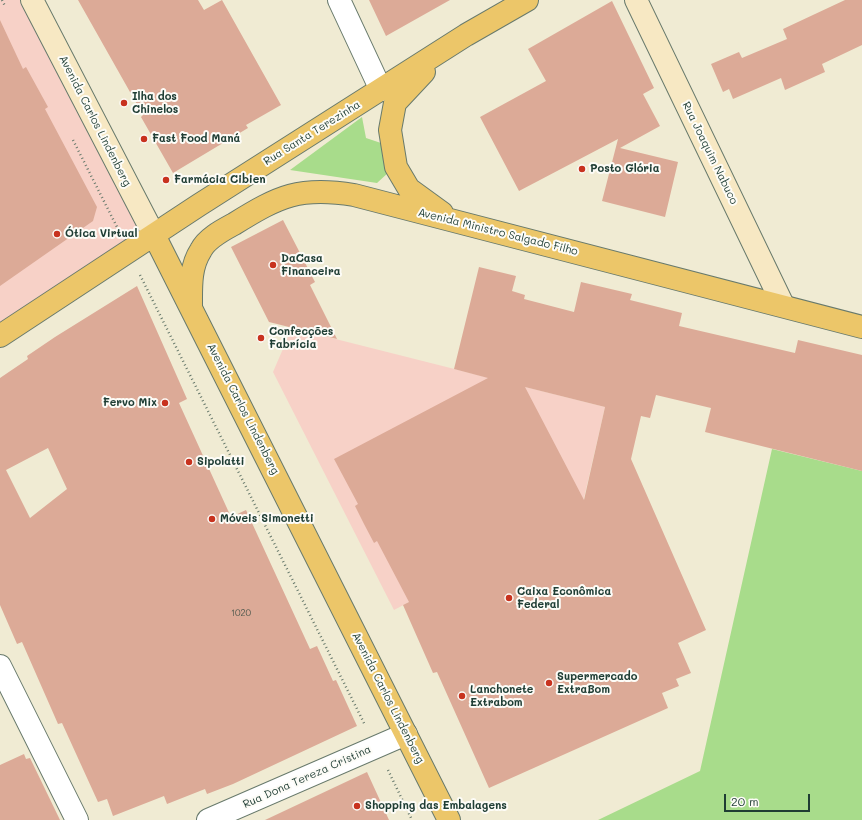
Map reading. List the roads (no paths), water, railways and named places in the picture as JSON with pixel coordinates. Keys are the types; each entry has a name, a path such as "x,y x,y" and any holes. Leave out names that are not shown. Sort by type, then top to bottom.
{"main road":[{"name":"Avenida Carlos Lindenberg","path":"32,0 191,306 449,820"},
{"name":"Rua Santa Terezinha","path":"0,336 199,205 382,90 466,35 527,0"},
{"name":"Rua Joaquim Nabuco","path":"636,0 783,305"},
{"path":"450,220 409,189 396,167 390,130 395,103 422,74 466,35"},
{"name":"Avenida Ministro Salgado Filho","path":"191,306 192,271 201,249 216,234 269,202 285,196 318,191 336,192 450,220 783,305 862,327"}],"street":[{"path":"339,0 382,90"},
{"path":"0,666 77,820"},
{"name":"Rua Dona Tereza Cristina","path":"208,820 406,734"}],"place":[{"name":"Ilha dos Chinelos","path":"124,103"},
{"name":"Fast Food Maná","path":"144,139"},
{"name":"Posto Glória","path":"582,169"},
{"name":"Farmácia Cibien","path":"166,180"},
{"name":"Ótica Virtual","path":"57,234"},
{"name":"DaCasa Financeira","path":"273,265"},
{"name":"Confecções Fabrícia","path":"261,338"},
{"name":"Fervo Mix","path":"165,403"},
{"name":"Sipolatti","path":"189,462"},
{"name":"Móveis Simonetti","path":"212,519"},
{"name":"Caixa Econômica Federal","path":"509,598"},
{"name":"Supermercado ExtraBom","path":"549,683"},
{"name":"Lanchonete Extrabom","path":"462,696"},
{"name":"Shopping das Embalagens","path":"357,806"}]}
